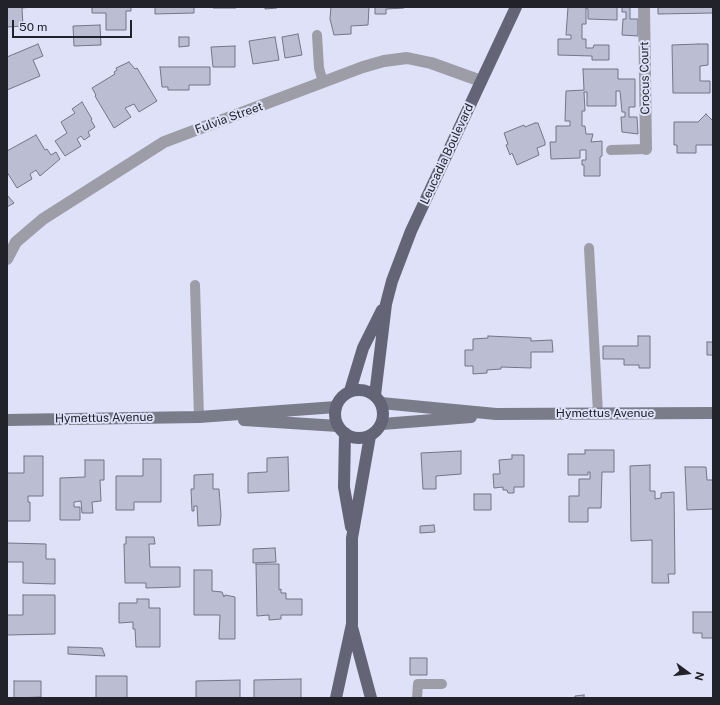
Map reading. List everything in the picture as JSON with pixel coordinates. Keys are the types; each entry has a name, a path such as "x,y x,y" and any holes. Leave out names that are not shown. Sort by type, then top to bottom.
{"main road":[{"name":"Leucadia Boulevard","path":"378,399 386,304 392,281 411,231 516,7"},
{"name":"Leucadia Boulevard","path":"350,391 363,348 386,304"},
{"path":"336,698 352,624 352,538 344,487 342,430 336,417 336,407 341,398 350,391 363,390 378,399 384,413 382,424 370,436 362,438 353,437 342,430"},
{"path":"352,538 370,436"},
{"path":"352,624 371,698"}],"street":[{"name":"Crocus Court","path":"644,7 646,149"},
{"name":"Fulvia Street","path":"7,259 16,242 43,219 164,142 363,66 407,58 431,62 481,81"},
{"name":"Hymettus Avenue","path":"378,399 496,414"},
{"name":"Hymettus Avenue","path":"7,420 200,417 336,407"},
{"name":"Hymettus Avenue","path":"382,424 457,419 496,414 713,413"},
{"name":"Hymettus Avenue","path":"200,417 342,430"}],"lane":[{"path":"317,35 319,68 322,82"},
{"path":"611,150 646,149"},
{"path":"589,248 598,413"},
{"path":"195,285 200,417"},
{"path":"417,698 418,684 442,684"}],"building":[{"path":"7,7 32,7 22,8 23,26 7,27"},
{"path":"92,7 131,7 131,11 126,11 126,30 106,30 106,13 92,13"},
{"path":"155,7 194,7 194,13 155,14"},
{"path":"236,7 236,8 213,8"},
{"path":"265,7 277,7 277,8 265,9"},
{"path":"331,7 369,7 368,25 351,26 351,34 334,35 330,19"},
{"path":"375,7 404,8 386,9 386,14 375,14"},
{"path":"568,7 617,7 617,20 588,19 588,9 586,8 586,24 582,24 582,39 586,39 586,48 593,48 594,45 609,45 609,60 592,60 592,56 558,55 558,39 571,39 571,35 566,35"},
{"path":"622,7 630,7 630,19 638,19 638,36 622,35 623,19 626,19 626,12 622,12"},
{"path":"658,7 713,7 713,13 658,14"},
{"path":"100,25 101,45 74,46 73,26"},
{"path":"298,34 302,55 285,58 282,37"},
{"path":"179,37 189,37 189,46 179,47"},
{"path":"275,37 279,60 253,64 249,41"},
{"path":"38,44 43,56 33,60 40,76 7,90 7,57"},
{"path":"708,44 708,65 700,66 700,81 710,81 710,93 673,93 672,45"},
{"path":"235,46 235,67 213,67 211,47"},
{"path":"129,62 135,69 137,68 157,101 139,112 134,104 125,108 131,117 114,128 95,96 96,95 92,88 115,74 114,72 117,70 116,68"},
{"path":"160,67 210,67 210,85 189,85 189,90 168,90 168,87 162,87"},
{"path":"583,69 618,69 618,79 635,79 635,107 629,107 629,117 637,117 638,134 622,132 621,117 625,117 625,112 622,112 620,91 616,91 616,106 587,106 587,92 584,92 585,111 582,111 582,126 585,126 586,134 593,134 591,142 602,141 600,176 584,176 584,165 582,165 582,160 586,160 586,150 580,150 580,158 551,159 550,142 556,142 556,126 570,126 570,121 565,121 566,91 584,90"},
{"path":"82,102 95,127 88,132 90,136 84,140 81,136 77,139 81,146 65,156 55,141 67,133 61,122 75,113 72,109"},
{"path":"706,114 713,121 713,145 696,145 696,153 677,153 677,145 674,145 674,122 698,122"},
{"path":"538,123 545,145 537,148 539,155 517,165 512,153 510,155 506,145 508,144 504,133 524,125 525,127"},
{"path":"36,135 45,150 47,149 51,155 56,152 60,159 40,176 36,170 30,174 32,179 17,188 7,172 7,151"},
{"path":"7,195 14,203 7,207"},
{"path":"488,336 531,338 531,341 552,340 553,352 531,352 531,368 501,367 501,369 487,370 487,373 473,374 473,366 465,366 465,350 473,350 473,339 488,338"},
{"path":"638,336 650,336 650,368 639,368 639,365 624,365 624,359 603,359 603,346 638,346"},
{"path":"707,342 713,342 713,355 707,355"},
{"path":"585,450 614,450 614,472 602,472 601,508 588,508 588,522 569,522 569,496 579,496 579,479 590,479 590,472 588,472 588,475 568,475 568,454 585,454"},
{"path":"461,451 461,474 436,476 436,489 423,489 421,453"},
{"path":"512,455 524,455 524,487 514,487 514,493 508,493 507,490 503,490 503,487 494,488 493,474 500,474 499,460 512,459"},
{"path":"24,456 43,456 43,496 28,496 28,502 30,502 30,521 7,521 7,473 24,473"},
{"path":"288,457 289,491 248,493 248,473 267,472 267,458"},
{"path":"143,459 161,459 161,502 134,502 134,510 116,510 116,476 143,476"},
{"path":"85,460 104,460 104,480 100,480 101,501 92,502 93,513 82,513 81,501 74,502 74,507 80,507 80,520 60,520 60,478 85,477"},
{"path":"650,465 650,491 655,491 655,499 661,498 661,493 674,492 675,574 668,574 669,583 652,583 652,540 631,541 630,466"},
{"path":"685,467 706,467 707,480 713,480 713,509 687,510"},
{"path":"213,474 213,489 219,489 221,515 220,525 198,526 197,506 194,506 194,511 192,511 191,489 194,489 194,475"},
{"path":"474,494 491,494 491,510 474,510"},
{"path":"434,525 435,532 420,533 420,526"},
{"path":"126,537 154,537 155,544 149,544 150,567 180,567 180,587 146,588 146,583 125,583 124,544 126,544"},
{"path":"7,543 46,544 46,559 55,559 55,584 23,583 23,562 7,562"},
{"path":"275,548 276,562 253,563 253,549"},
{"path":"256,564 279,564 279,590 281,589 281,593 286,593 286,599 302,599 302,615 281,615 281,619 269,620 269,615 257,616"},
{"path":"194,570 212,570 212,591 222,592 224,597 225,595 235,597 235,639 219,639 220,615 194,615"},
{"path":"23,595 55,595 55,634 7,635 7,615 23,615"},
{"path":"137,599 149,599 149,608 160,608 160,647 136,647 133,622 119,623 119,603 137,603"},
{"path":"693,612 713,612 713,638 702,638 702,633 693,633"},
{"path":"68,647 102,648 105,656 68,654"},
{"path":"410,658 427,658 427,675 410,675"},
{"path":"96,676 127,676 127,698 96,698"},
{"path":"301,679 301,698 254,698 254,680"},
{"path":"240,680 240,698 196,698 196,681"},
{"path":"14,681 41,681 41,697 14,698"},
{"path":"584,695 584,698 575,698 575,696"}]}
